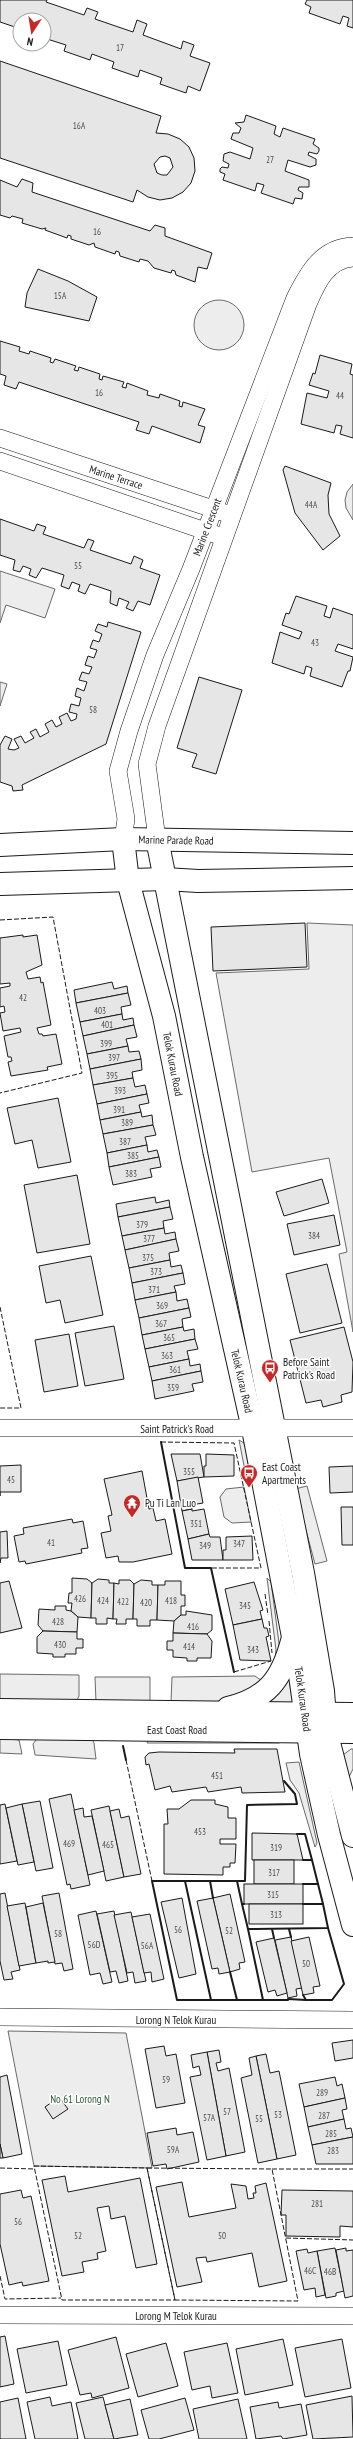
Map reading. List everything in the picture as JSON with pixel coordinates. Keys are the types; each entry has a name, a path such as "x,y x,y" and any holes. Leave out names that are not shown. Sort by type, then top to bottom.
{"street":[{"name":"Marine Crescent","path":"123,839 126,819 118,771 129,731 155,655 206,531 295,298 305,278 315,264 327,254 341,246 353,246"},
{"name":"Marine Crescent","path":"157,839 147,764 168,693 225,538 285,362 316,284 325,272 334,264 345,259 353,258"},
{"name":"Marine Terrace","path":"0,438 232,516"},
{"name":"Marine Terrace","path":"0,461 225,538"},
{"name":"Marine Parade Road","path":"0,845 123,839 353,842"},
{"name":"Telok Kurau Road","path":"123,839 128,881 164,1016 192,1158 253,1429 293,1639 316,1722 347,1809 352,1833"},
{"name":"Telok Kurau Road","path":"157,839 275,1429 316,1647 316,1722 329,1835 353,1925"},
{"path":"0,884 165,879 198,881 353,878"},
{"name":"Saint Patrick's Road","path":"0,1428 353,1428"},
{"path":"207,1713 241,1705 265,1691 279,1677 286,1664 293,1639"},
{"name":"East Coast Road","path":"0,1710 207,1713 316,1722 353,1732"},
{"name":"East Coast Road","path":"0,1728 316,1722 353,1714"},
{"path":"347,1809 353,1784"},
{"path":"329,1835 352,1833"},
{"name":"Lorong N Telok Kurau","path":"0,2017 353,2020"},
{"name":"Lorong M Telok Kurau","path":"0,2315 353,2316"}],"shaded area":[{"path":"214,300 224,300 237,307 244,320 244,330 237,343 224,350 214,350 205,346 198,339 194,330 194,320 198,311 205,304"},
{"path":"353,484 353,520 346,508 345,500 347,492"},
{"path":"0,571 55,589 45,618 6,605 0,623"},
{"path":"0,682 7,684 0,706"},
{"path":"307,923 353,925 353,1332 339,1254 347,1252 329,1158 252,1172 216,973 309,969"},
{"path":"239,1440 244,1443 246,1449 249,1469 246,1476"},
{"path":"307,1486 327,1561 315,1564 295,1489"},
{"path":"244,1487 251,1522 232,1523 224,1517 220,1497 226,1489"},
{"path":"267,1578 271,1582 279,1643 279,1653 268,1672 275,1659 276,1650"},
{"path":"288,1672 293,1704 261,1704"},
{"path":"0,1674 79,1675 79,1696 77,1700 0,1703"},
{"path":"255,1676 265,1683 236,1699 204,1703 171,1702 172,1677"},
{"path":"95,1677 150,1677 150,1703 96,1702"},
{"path":"39,1736 92,1739 96,1759 35,1755 33,1744"},
{"path":"0,1738 19,1740 22,1754 0,1753"},
{"path":"148,1740 283,1741 279,1743 147,1743"},
{"path":"353,1749 353,1769 349,1777 343,1755"},
{"path":"299,1762 317,1843 315,1847 299,1793 290,1780 286,1763"},
{"name":"No 61 Lorong N","path":"8,2031 126,2033 152,2168 34,2166"}],"building":[{"path":"0,0 47,0 46,2 84,15 87,8 98,12 95,19 133,32 137,20 147,24 143,35 181,49 183,41 194,45 190,56 210,63 200,91 188,86 186,93 160,84 162,78 140,70 138,77 112,68 114,62 92,54 90,60 64,51 66,45 52,41 52,12 12,12 12,26 0,22"},
{"path":"307,0 353,0 353,28 347,26 349,18 343,16 340,24 309,13 311,7 305,4"},
{"path":"0,61 161,116 156,133 168,134 180,139 189,147 194,158 195,171 191,183 183,192 172,198 160,200 148,197 137,190 133,202 0,158","holes":["165,156 170,158 173,167 167,175 157,173 154,164 160,157"]},
{"path":"246,115 276,126 274,134 280,137 283,128 315,139 313,144 319,148 319,151 317,154 309,152 308,155 316,159 316,165 310,167 288,160 285,171 309,180 309,187 299,187 298,190 303,193 302,199 295,198 293,204 261,193 264,185 257,183 255,191 223,180 225,174 220,172 220,169 222,167 228,168 229,164 223,161 224,154 230,152 250,159 253,148 231,139 233,133 239,133 241,128 235,123 244,122"},
{"path":"22,179 33,183 32,192 150,231 155,225 165,228 165,236 212,253 207,269 198,267 195,282 176,275 175,271 172,270 171,273 154,268 148,261 140,259 139,262 120,256 119,252 116,251 115,254 95,247 94,243 89,245 71,239 71,236 68,235 67,238 45,230 46,228 42,229 22,223 23,219 12,216 10,218 0,215 0,180 17,187"},
{"path":"38,269 68,281 97,297 89,321 25,307 27,293"},
{"path":"0,341 20,347 19,351 29,354 30,351 51,358 50,362 53,363 55,359 76,366 74,370 78,371 79,367 100,374 99,379 102,380 103,376 124,382 122,387 126,388 127,383 148,391 147,395 159,398 160,394 180,401 179,406 182,407 183,402 205,409 198,425 205,427 200,443 152,426 149,434 136,430 139,422 19,382 16,389 4,385 6,376 0,374"},
{"path":"320,355 352,364 350,374 353,375 353,438 340,434 342,426 336,425 334,433 301,424 307,393 327,398 329,391 309,385 313,373 315,374"},
{"path":"285,466 331,483 328,495 329,514 340,536 323,550 295,513 283,470"},
{"path":"0,519 34,531 37,524 46,527 43,534 84,548 88,539 94,541 90,550 131,564 134,556 143,560 140,568 160,575 150,605 138,601 133,611 126,608 129,602 119,598 117,606 110,603 111,591 90,584 85,594 78,591 80,585 72,582 69,589 61,586 64,575 42,568 36,578 29,575 31,569 23,566 20,572 13,570 15,560 0,555"},
{"path":"296,596 327,606 324,616 330,618 333,608 353,615 353,649 338,644 335,651 353,657 350,671 348,671 342,687 310,676 312,668 306,666 304,674 272,663 280,632 299,639 302,632 282,625 286,613 289,614"},
{"path":"108,622 141,632 106,744 22,785 23,790 13,791 12,786 0,782 0,745 5,736 12,739 8,749 14,750 19,748 14,739 21,736 25,743 34,738 30,732 36,729 40,737 49,732 45,724 52,720 56,727 62,724 59,717 67,713 71,721 76,719 77,714 69,712 71,704 79,706 81,698 75,696 77,688 84,691 87,682 79,680 82,672 89,674 92,667 85,665 88,656 94,658 97,650 90,648 93,640 99,642 102,634 95,631 98,624 107,627"},
{"path":"199,677 242,690 216,774 192,767 197,754 177,748"},
{"path":"305,923 307,967 213,971 211,927"},
{"path":"23,935 23,937 37,935 42,965 26,972 28,979 40,977 41,983 43,982 51,1025 37,1028 39,1034 42,1034 43,1036 56,1034 62,1064 47,1067 48,1070 11,1076 8,1062 12,1061 11,1057 8,1057 4,1036 21,1032 20,1028 3,1031 0,1013 5,1012 4,1006 0,1007 0,988 10,986 10,983 0,984 0,938"},
{"path":"112,982 114,989 127,986 128,993 76,1003 74,990"},
{"path":"128,993 131,1005 121,1007 122,1014 80,1022 76,1003"},
{"path":"122,1014 123,1020 133,1018 134,1025 83,1036 80,1022"},
{"path":"134,1025 137,1037 126,1039 128,1046 87,1054 83,1036"},
{"path":"128,1046 129,1052 139,1051 141,1059 90,1069 87,1054"},
{"path":"141,1059 142,1070 132,1072 133,1078 93,1085 90,1069"},
{"path":"133,1078 135,1087 145,1085 147,1094 97,1104 93,1085"},
{"path":"147,1094 149,1103 139,1105 141,1112 100,1120 97,1104"},
{"path":"58,1098 71,1162 38,1168 32,1140 15,1144 7,1108"},
{"path":"141,1112 142,1117 152,1115 153,1125 103,1134 100,1120"},
{"path":"153,1125 156,1135 145,1137 147,1145 107,1153 103,1134"},
{"path":"147,1145 148,1152 157,1150 159,1157 109,1167 107,1153"},
{"path":"159,1157 161,1167 150,1169 152,1177 113,1185 109,1167"},
{"path":"77,1175 90,1244 37,1253 24,1185"},
{"path":"322,1179 329,1203 284,1216 276,1192"},
{"path":"155,1197 156,1203 169,1200 170,1207 118,1217 116,1204"},
{"path":"170,1207 173,1219 163,1221 164,1228 122,1236 118,1217"},
{"path":"334,1215 340,1245 294,1255 287,1224"},
{"path":"164,1228 165,1234 175,1232 176,1239 125,1250 122,1236"},
{"path":"176,1239 179,1251 169,1253 170,1260 129,1268 125,1250"},
{"path":"91,1256 103,1315 65,1323 60,1300 46,1303 39,1266"},
{"path":"170,1260 171,1267 181,1265 183,1273 132,1283 129,1268"},
{"path":"327,1264 342,1323 300,1333 286,1274"},
{"path":"183,1273 185,1284 174,1286 176,1292 135,1300 132,1283"},
{"path":"176,1292 177,1301 187,1299 189,1308 139,1318 135,1300"},
{"path":"189,1308 191,1317 182,1319 183,1327 142,1335 139,1318"},
{"path":"114,1326 124,1379 85,1386 75,1333"},
{"path":"183,1327 184,1331 194,1329 195,1339 145,1349 142,1335"},
{"path":"344,1327 353,1362 352,1392 341,1395 342,1402 323,1407 321,1400 306,1403 290,1340"},
{"path":"69,1334 78,1386 44,1392 35,1340"},
{"path":"195,1339 198,1349 187,1351 189,1359 149,1367 145,1349"},
{"path":"189,1359 190,1366 200,1364 201,1371 152,1381 149,1367"},
{"path":"201,1371 203,1382 192,1384 194,1391 155,1399 152,1381"},
{"path":"171,1454 200,1454 204,1477 177,1481"},
{"path":"206,1454 234,1455 234,1476 204,1477"},
{"path":"21,1465 21,1492 0,1492 0,1466"},
{"path":"353,1466 353,1492 330,1493 329,1467"},
{"name":"Pu Ti Lan Luo","path":"142,1471 149,1509 153,1508 156,1521 165,1519 172,1554 133,1562 119,1562 118,1556 106,1558 101,1533 111,1531 108,1516 112,1515 104,1479"},
{"path":"198,1477 203,1503 191,1505 192,1509 182,1511 177,1481"},
{"path":"341,1507 353,1507 353,1545 342,1545"},
{"path":"192,1509 192,1511 204,1509 209,1534 188,1539 182,1511"},
{"path":"72,1519 73,1523 83,1521 88,1548 81,1549 82,1553 26,1564 25,1561 19,1562 14,1536 24,1534 23,1528"},
{"path":"7,1531 8,1558 1,1558 0,1563 0,1532"},
{"path":"209,1534 210,1537 220,1537 223,1560 192,1560 188,1539"},
{"path":"252,1536 253,1560 223,1560 223,1550 226,1550 226,1537"},
{"path":"72,1578 87,1579 92,1583 91,1618 78,1617 71,1611 72,1603 68,1603 69,1593 72,1593"},
{"path":"98,1579 109,1580 109,1583 114,1583 113,1619 107,1618 107,1624 96,1624 96,1618 91,1618 92,1583"},
{"path":"119,1580 130,1580 134,1584 133,1619 126,1619 126,1624 116,1624 117,1619 113,1619 114,1583 119,1584"},
{"path":"141,1580 152,1581 152,1585 158,1585 157,1620 150,1620 150,1626 137,1626 137,1619 133,1619 134,1584"},
{"path":"9,1581 22,1628 0,1633 0,1583"},
{"path":"165,1581 181,1581 181,1595 185,1595 185,1606 181,1606 181,1615 174,1621 157,1620 158,1585 165,1585"},
{"path":"254,1582 263,1610 260,1611 262,1619 233,1625 225,1589"},
{"path":"55,1606 66,1606 66,1610 71,1611 78,1617 77,1632 43,1631 38,1625 39,1609 55,1610"},
{"path":"186,1611 212,1615 212,1630 207,1634 173,1633 174,1621 181,1615 186,1615"},
{"path":"262,1619 264,1628 267,1628 269,1636 266,1637 271,1661 240,1660 233,1625"},
{"path":"43,1631 77,1632 77,1639 83,1639 83,1648 76,1648 76,1654 65,1654 65,1657 53,1657 53,1654 37,1653 37,1637"},
{"path":"173,1633 207,1634 212,1641 211,1658 197,1658 197,1661 187,1661 187,1658 173,1657 173,1650 167,1650 167,1641 173,1641"},
{"path":"234,1749 277,1749 285,1792 242,1793 241,1787 208,1792 206,1787 172,1792 170,1786 155,1790 149,1764 146,1765 145,1757 149,1753 235,1753"},
{"path":"71,1794 90,1885 71,1889 70,1884 67,1885 49,1799"},
{"path":"191,1800 215,1800 215,1804 228,1807 228,1818 236,1818 236,1839 220,1839 220,1844 236,1844 235,1863 230,1863 230,1867 223,1867 223,1875 164,1874 164,1824 168,1824 167,1809 179,1809"},
{"path":"40,1801 53,1868 36,1871 22,1804"},
{"path":"5,1804 17,1861 0,1864 0,1805"},
{"path":"22,1804 34,1862 18,1865 6,1808"},
{"path":"109,1806 124,1877 106,1881 91,1810"},
{"path":"83,1808 84,1817 92,1816 104,1871 88,1875 74,1810"},
{"path":"119,1809 121,1818 129,1816 141,1874 124,1877 110,1811"},
{"path":"252,1833 297,1834 303,1860 252,1860"},
{"path":"254,1860 294,1860 294,1884 254,1884"},
{"path":"244,1884 303,1884 303,1904 244,1904"},
{"path":"5,1893 20,1970 11,1972 13,1979 4,1980 0,1961 0,1894"},
{"path":"59,1893 73,1969 64,1971 62,1963 55,1964 42,1896"},
{"path":"230,1894 245,1962 239,1963 240,1969 230,1972 213,1898"},
{"path":"182,1898 196,1974 179,1978 161,1902"},
{"path":"213,1898 230,1972 219,1974 218,1968 212,1969 197,1901"},
{"path":"25,1903 36,1963 19,1966 7,1906"},
{"path":"43,1903 55,1962 48,1963 48,1961 36,1963 26,1907"},
{"path":"249,1904 303,1904 303,1924 249,1924"},
{"path":"96,1911 112,1982 103,1984 100,1973 90,1975 78,1915"},
{"path":"114,1911 128,1981 119,1983 116,1971 110,1972 97,1914"},
{"path":"131,1912 146,1981 135,1983 133,1972 127,1973 114,1915"},
{"path":"150,1914 164,1979 152,1982 151,1972 144,1973 132,1917"},
{"path":"291,1937 302,1988 296,1989 297,1996 288,1998 275,1940"},
{"path":"309,1937 320,1986 313,1987 314,1993 303,1995 291,1941"},
{"path":"274,1938 287,1993 277,1996 275,1990 268,1992 256,1942"},
{"path":"353,2040 353,2058 335,2061 332,2043"},
{"path":"164,2046 166,2056 176,2054 185,2103 156,2108 145,2049"},
{"path":"219,2050 221,2062 216,2063 218,2071 229,2068 245,2152 226,2156 207,2052"},
{"path":"207,2052 226,2156 207,2160 190,2077 201,2075 199,2066 193,2068 191,2055"},
{"path":"266,2054 270,2073 279,2071 296,2155 277,2159 256,2056"},
{"path":"256,2056 277,2159 258,2163 241,2078 252,2075 249,2058"},
{"path":"7,2075 22,2154 3,2158 0,2144 0,2077"},
{"path":"335,2077 337,2086 342,2084 345,2098 304,2107 299,2084"},
{"path":"59,2097 68,2109 53,2119 45,2107"},
{"path":"345,2098 347,2109 342,2110 344,2119 308,2127 304,2107"},
{"path":"344,2119 346,2129 351,2128 353,2137 312,2145 308,2127"},
{"path":"176,2128 177,2135 193,2132 199,2162 167,2169 166,2164 153,2166 147,2133"},
{"path":"353,2137 353,2164 316,2164 312,2145"},
{"path":"0,2144 3,2158 0,2158"},
{"path":"65,2176 68,2192 140,2178 157,2264 136,2268 125,2216 111,2219 109,2206 97,2208 106,2251 97,2253 98,2259 82,2262 84,2272 62,2276 42,2180"},
{"path":"182,2182 189,2217 236,2208 231,2184 246,2186 248,2199 254,2198 253,2193 256,2193 255,2186 266,2183 287,2281 259,2287 252,2253 207,2262 206,2257 196,2258 202,2282 177,2287 156,2187"},
{"path":"21,2190 23,2198 31,2196 49,2281 23,2286 22,2282 9,2285 0,2244 0,2194"},
{"path":"282,2190 353,2191 353,2227 340,2226 340,2237 286,2236 286,2215 281,2215"},
{"path":"335,2248 344,2291 336,2293 336,2296 326,2298 317,2251"},
{"path":"346,2248 346,2251 353,2250 353,2296 345,2298 336,2250"},
{"path":"307,2249 308,2253 317,2251 325,2295 316,2297 315,2288 304,2290 296,2251"},
{"path":"5,2336 14,2384 0,2387 0,2337"},
{"path":"116,2337 129,2388 92,2398 91,2393 80,2395 68,2350"},
{"path":"283,2339 293,2385 245,2395 236,2349"},
{"path":"342,2339 351,2388 305,2397 295,2348"},
{"path":"58,2341 67,2385 26,2393 17,2349"},
{"path":"166,2343 178,2386 138,2397 126,2354"},
{"path":"227,2343 238,2393 212,2398 210,2386 192,2390 184,2352"},
{"path":"352,2396 353,2437 313,2439 306,2405"},
{"path":"50,2397 52,2406 71,2402 78,2439 35,2439 27,2402"},
{"path":"103,2397 114,2439 85,2439 76,2403"},
{"path":"18,2398 26,2439 0,2439 0,2402"},
{"path":"185,2398 194,2430 159,2439 149,2439 141,2410"},
{"path":"130,2399 138,2435 114,2439 105,2405"},
{"path":"238,2399 247,2439 199,2439 193,2409"},
{"path":"278,2402 279,2408 301,2404 307,2435 283,2439 281,2436 256,2439 250,2407"}],"fence":[{"path":"0,920 53,917 82,1073 0,1093"},
{"path":"0,1307 21,1408 0,1408"},
{"path":"161,1442 234,1443 261,1568 211,1568"},
{"path":"265,1594 268,1615"},
{"path":"269,1621 272,1653"},
{"path":"234,1672 271,1661"},
{"path":"126,1760 152,1881"},
{"path":"34,2166 147,2168 175,2300 62,2300 34,2166"},
{"path":"0,2168 35,2169"},
{"path":"147,2168 272,2169 298,2301 175,2300 147,2168"},
{"path":"272,2169 353,2169"},
{"path":"286,2238 353,2240"},
{"path":"0,2276 5,2299 61,2298"}],"wall":[{"path":"161,1442 185,1568 211,1568 234,1672"},
{"path":"123,1746 126,1760"},
{"path":"211,2000 177,2000 152,1881 245,1881 247,1805 297,1804 295,1794 284,1781"},
{"path":"297,1834 305,1834 312,1860 303,1860"},
{"path":"303,1884 318,1884 312,1860"},
{"path":"185,1881 211,2000 237,2000"},
{"path":"210,1881 213,1898"},
{"path":"237,1881 242,1904"},
{"path":"303,1904 323,1904 318,1884"},
{"path":"244,1904 242,1904 248,1929"},
{"path":"263,2000 248,1929 328,1928 323,1904"},
{"path":"303,1995 306,2000 332,2000 344,1984 328,1928"},
{"path":"272,1929 274,1938"},
{"path":"289,1929 291,1937"},
{"path":"230,1972 237,2000 288,2000"},
{"path":"288,1999 306,2000"}],"place":[{"name":"Before Saint Patrick's Road","path":"270,1383"},
{"name":"East Coast Apartments","path":"249,1488"},
{"name":"Pu Ti Lan Luo","path":"132,1518"}]}
